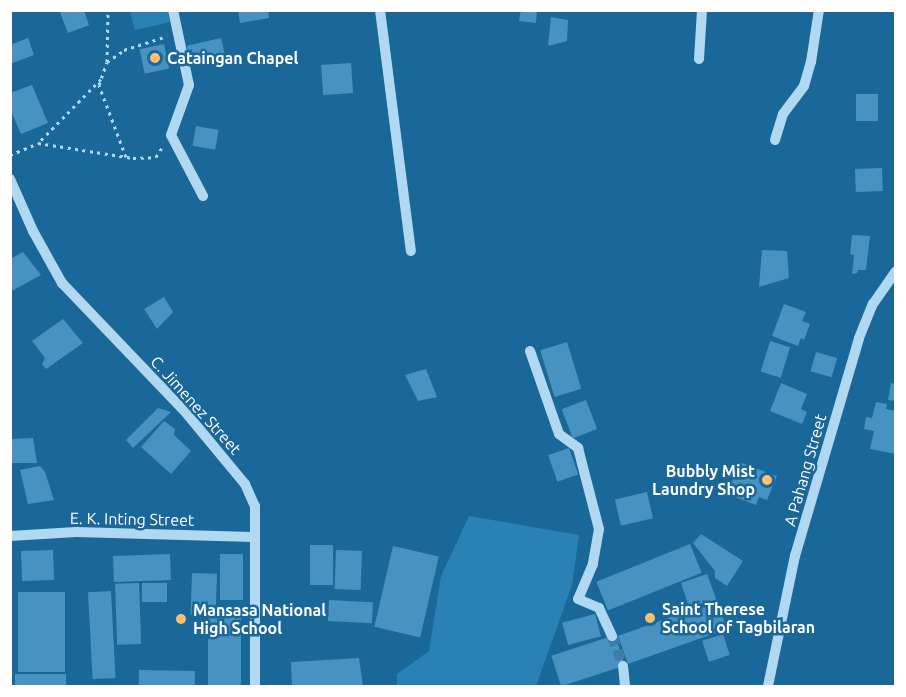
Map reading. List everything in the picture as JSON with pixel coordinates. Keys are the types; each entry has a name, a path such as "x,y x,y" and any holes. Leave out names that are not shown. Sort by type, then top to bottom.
{"street":[{"path":"173,10 189,85 171,135 203,196"},
{"path":"380,10 411,251"},
{"path":"699,59 702,10"},
{"path":"775,140 783,114 804,86 811,62 819,10"},
{"name":"C. Jimenez Street","path":"10,179 33,231 62,283 187,414 245,484 255,506 253,537 255,687"},
{"name":"A Pahang Street","path":"768,687 795,556 859,338 873,304 896,272"},
{"path":"530,351 560,434 578,448 599,529 593,564 578,599 599,608 612,636"},
{"name":"E. K. Inting Street","path":"10,536 76,532 253,537"},
{"path":"623,666 625,687"}],"path":[{"path":"108,10 107,62 99,85 126,157"},
{"path":"107,62 124,50 177,33"},
{"path":"10,155 38,144 101,79"},
{"path":"38,144 126,157 156,157 171,135"}],"shaded area":[{"path":"130,11 167,11 170,22 135,30"},
{"path":"469,516 579,535 572,585 536,686 397,686 397,674 429,651 441,576"}],"building":[{"path":"59,10 84,10 89,25 68,33"},
{"path":"238,10 268,10 269,18 240,23"},
{"path":"521,10 537,10 536,23 519,21"},
{"path":"551,17 568,20 567,41 548,46"},
{"path":"28,38 34,55 10,64 10,45"},
{"path":"221,38 225,56 191,63 187,46"},
{"name":"Cataingan Chapel","path":"164,44 169,68 145,74 140,49"},
{"path":"351,63 353,93 323,95 321,65"},
{"path":"32,85 48,123 21,134 10,109 10,93"},
{"path":"856,94 878,94 878,121 856,121"},
{"path":"196,126 219,130 215,150 193,146"},
{"path":"882,168 883,191 856,192 855,169"},
{"path":"852,235 870,236 866,270 858,270 857,273 852,274 854,255 850,254"},
{"path":"762,250 787,251 789,278 759,287"},
{"path":"23,252 41,275 10,292 10,259"},
{"path":"164,297 173,312 157,329 144,309"},
{"path":"784,304 806,312 802,321 810,324 804,340 801,338 798,346 772,336"},
{"path":"63,319 83,343 46,369 42,364 45,358 32,341"},
{"path":"770,341 790,347 781,378 761,372"},
{"path":"567,342 581,389 555,397 540,350"},
{"path":"816,352 837,358 832,377 810,371"},
{"path":"426,369 437,397 418,401 405,375"},
{"path":"781,383 807,394 801,409 807,412 802,424 770,411"},
{"path":"891,383 896,384 896,401 888,400"},
{"path":"586,400 597,429 573,438 562,409"},
{"path":"876,402 887,404 886,409 896,411 896,454 870,449 874,431 864,429 866,417 872,418"},
{"path":"158,408 171,412 133,448 126,440"},
{"path":"164,421 175,429 174,435 191,451 171,474 141,447"},
{"path":"33,438 37,463 10,463 10,439"},
{"path":"569,448 578,474 557,482 548,455"},
{"path":"739,462 777,476 767,500 759,497 756,505 727,494"},
{"path":"40,466 45,472 54,500 28,504 20,470"},
{"path":"647,492 653,518 621,526 615,499"},
{"path":"701,534 743,561 727,586 715,578 715,571 693,543"},
{"path":"690,544 702,573 608,611 596,582"},
{"path":"310,545 333,545 333,585 310,585"},
{"path":"393,546 439,557 420,637 374,627"},
{"path":"53,550 54,580 22,581 21,551"},
{"path":"336,550 362,551 361,590 335,589"},
{"path":"170,554 171,580 114,582 113,556"},
{"path":"220,554 243,554 243,600 220,600"},
{"path":"192,573 217,574 216,616 191,615"},
{"path":"707,574 727,629 628,664 618,636 690,610 681,583"},
{"path":"139,583 141,644 117,645 115,584"},
{"path":"142,583 167,583 167,602 142,602"},
{"path":"111,591 116,678 93,679 88,592"},
{"path":"18,592 65,592 65,672 18,672"},
{"path":"329,600 373,602 372,623 328,621"},
{"path":"595,614 601,636 568,645 562,623"},
{"path":"208,617 241,617 241,686 208,686"},
{"path":"723,634 730,655 709,662 702,641"},
{"path":"615,635 625,665 561,686 551,656"},
{"path":"359,658 363,686 292,686 291,662"},
{"path":"139,670 195,671 195,686 139,686"},
{"path":"15,674 66,674 66,686 15,686"}],"tunnel":[{"path":"612,636 623,666"}],"place":[{"name":"Cataingan Chapel","path":"155,58"},
{"name":"Bubbly Mist Laundry Shop","path":"767,480"},
{"name":"Saint Therese School of Tagbilaran","path":"650,618"},
{"name":"Mansasa National High School","path":"181,619"}]}
